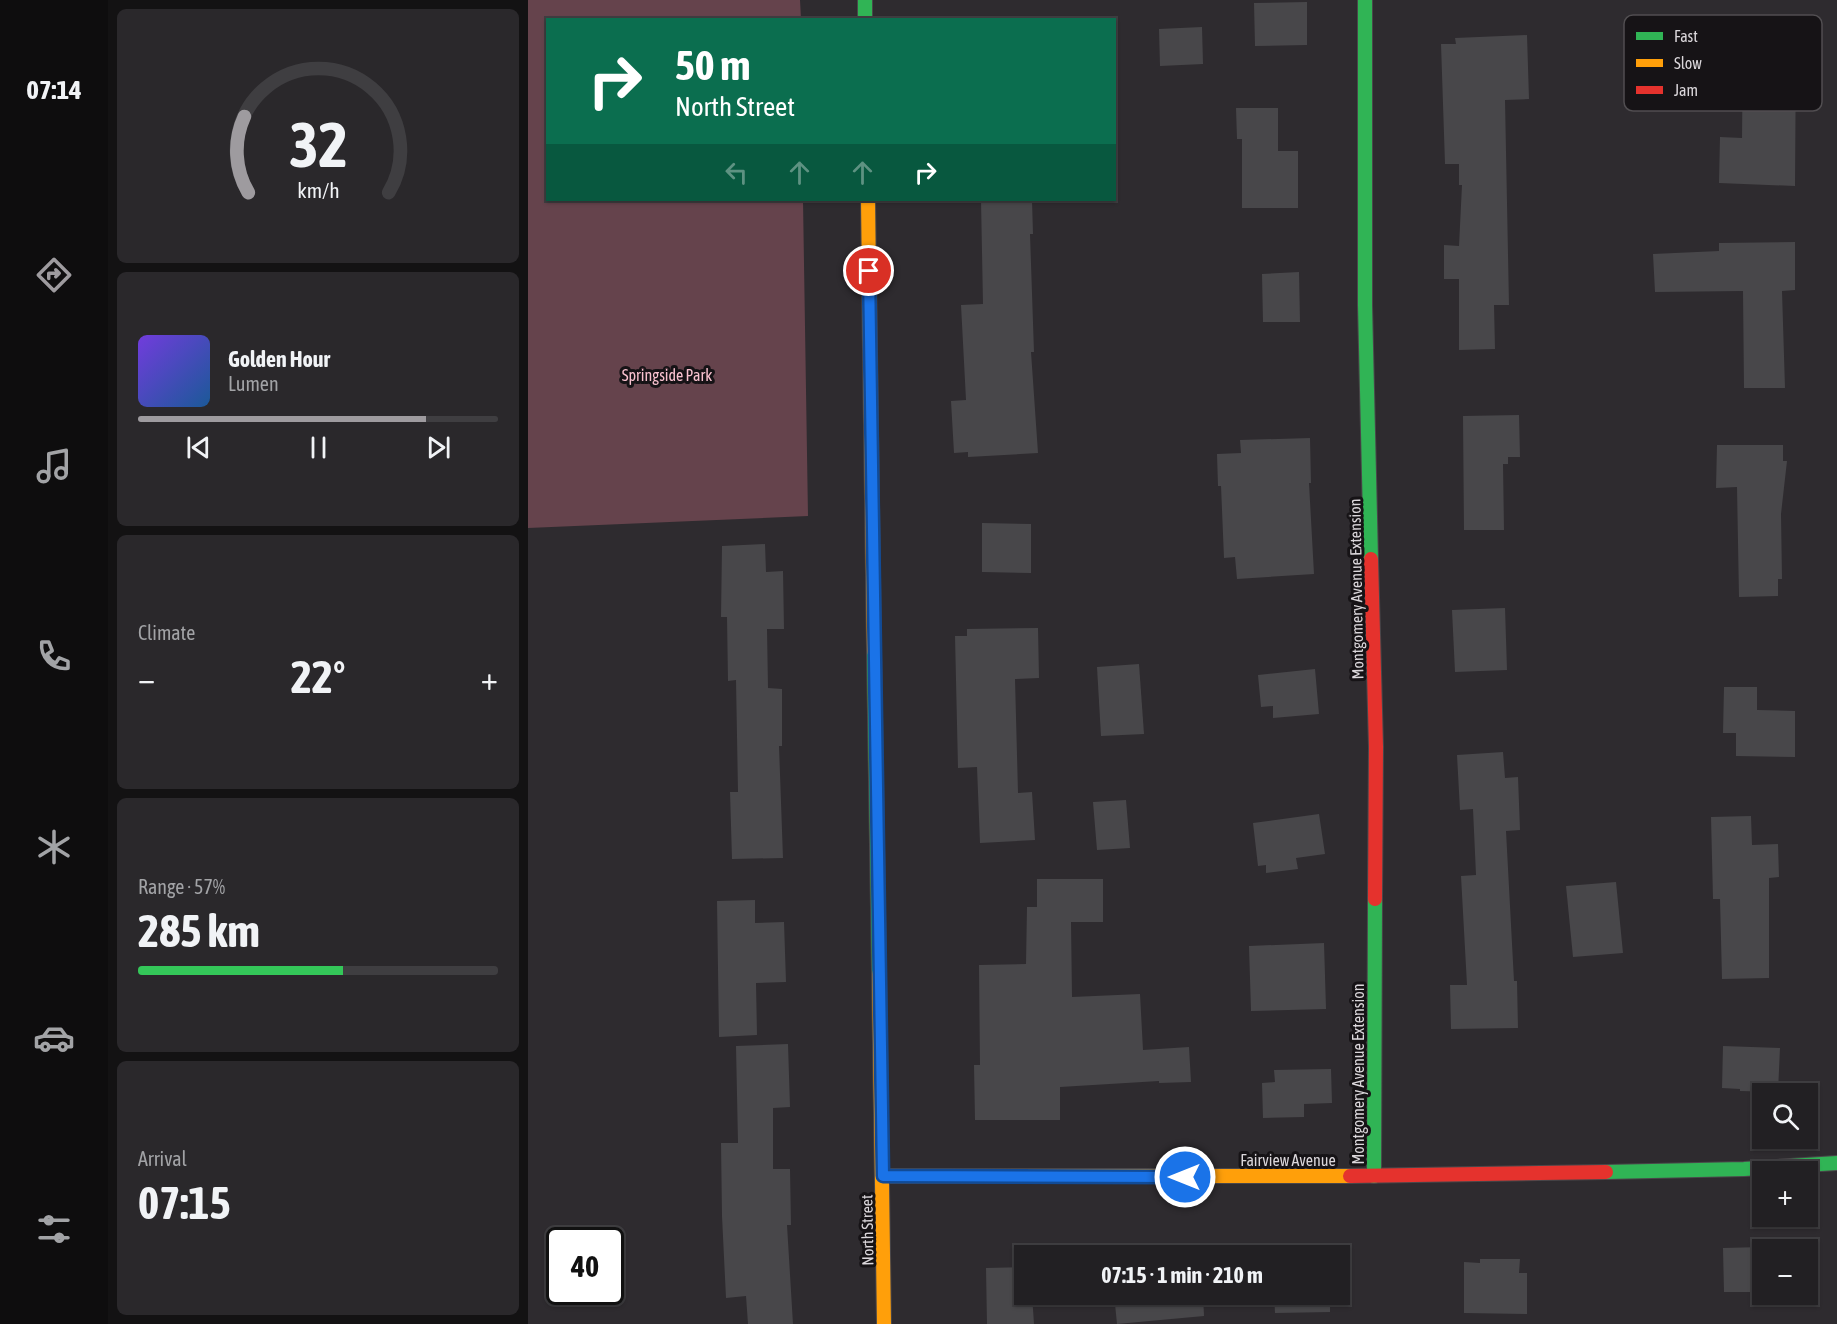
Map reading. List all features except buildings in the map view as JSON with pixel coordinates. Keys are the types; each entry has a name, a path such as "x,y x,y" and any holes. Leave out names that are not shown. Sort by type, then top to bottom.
{"street":[{"path":"865,0 866,18"},
{"name":"Montgomery Avenue Extension","path":"1365,0 1365,305 1376,747 1374,1176"},
{"name":"North Street","path":"868,201 884,1324"},
{"name":"Fairview Avenue","path":"883,1176 1374,1176 1744,1169 1837,1163"}],"green space":[{"name":"Springside Park","path":"528,0 800,0 801,18 546,18 546,201 803,201 808,516 528,528"}],"traffic: fast":[{"path":"865,0 865,18"},
{"path":"1365,0 1365,305 1371,559"},
{"path":"874,651 879,974"},
{"path":"1374,1176 1375,899"},
{"path":"1606,1172 1744,1169 1837,1163"}],"traffic: slow":[{"path":"868,201 874,651"},
{"path":"879,974 884,1324"},
{"path":"883,1176 1350,1176"}],"traffic: jam":[{"path":"1371,559 1376,747 1375,899"},
{"path":"1350,1176 1606,1172"}],"route":[{"path":"869,271 883,1176 1185,1177"}]}
